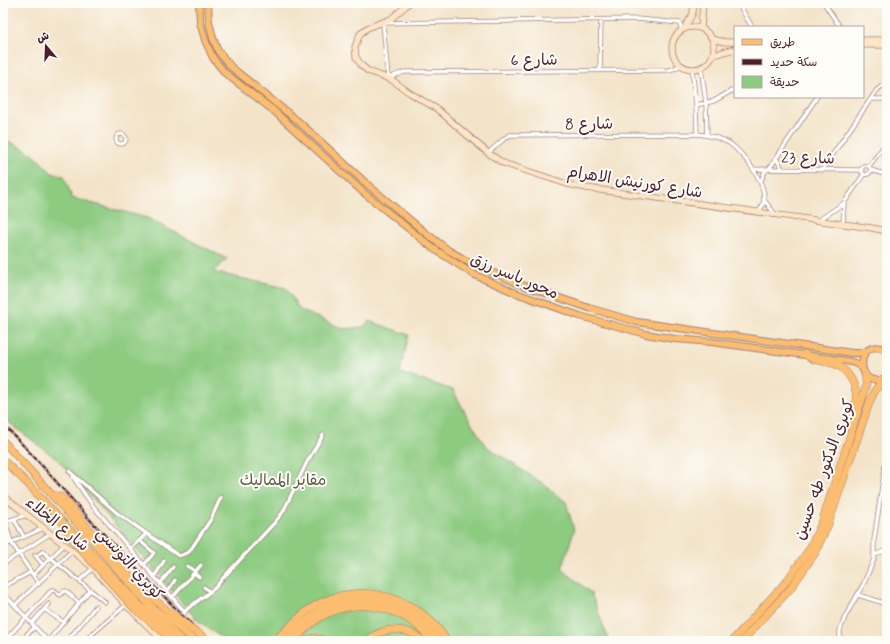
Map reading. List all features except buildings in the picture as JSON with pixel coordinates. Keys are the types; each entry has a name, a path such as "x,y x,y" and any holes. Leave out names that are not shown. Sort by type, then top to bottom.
{"highway":[{"path":"805,354 813,360 839,366 852,380 856,395 851,417 852,434"},
{"name":"كوبرى الدكتور طه حسين","path":"732,641 786,582 810,548 822,522 852,434 864,393 866,381 863,371"},
{"name":"كوبرى الدكتور طه حسين","path":"742,641 791,588 815,553 828,526 870,401 876,389 886,377"},
{"name":"كوبري التونسي","path":"3,441 144,600 154,610 196,641"},
{"path":"3,460 29,485 60,519 74,542 135,610 174,641"},
{"path":"52,495 61,497 66,501 103,545 148,594 168,611 208,640"},
{"name":"كوبري التونسي","path":"60,519 139,605 183,641"},
{"path":"273,641 301,615 319,603 340,596 362,593 388,596 408,604 431,621 447,641"},
{"path":"292,637 305,620 321,610 341,602 362,600 383,602 402,609 428,626 440,641"},
{"path":"285,641 323,616 339,609 362,606 382,608 400,615 417,625 432,641"},
{"path":"367,641 381,632 395,629 404,630 423,641"},
{"path":"300,641 314,638 327,641"}],"main road":[{"name":"محور ياسر رزق","path":"199,3 201,28 205,40 213,58 225,73 273,110 364,194 434,249 487,281 580,316 636,331 665,337 762,350 805,354 851,362 870,378 876,380 886,377"},
{"name":"محور ياسر رزق","path":"208,3 209,22 213,38 222,57 231,67 299,122 369,186 448,250 471,263 519,284 589,308 645,324 852,353 868,351 876,348 882,348 887,351"},
{"path":"863,371 862,359 868,351"}],"street":[{"name":"شارع كورنيش الاهرام","path":"409,3 383,23 371,26 363,31 356,43 355,52 358,61 364,68 388,78 442,113 488,153 509,166 581,187 887,231"},
{"path":"682,29 694,26 701,28 706,31 712,39 714,46 712,56 707,64 692,69 680,65 672,55 671,47 673,39 692,16 695,3"},
{"path":"701,28 703,3"},
{"path":"738,3 751,26"},
{"path":"824,3 839,26"},
{"path":"388,78 383,23 637,19 680,23 682,29"},
{"path":"600,70 601,20"},
{"path":"712,39 725,42 734,42"},
{"path":"864,40 887,40"},
{"path":"864,45 887,45"},
{"path":"712,56 734,49"},
{"name":"شارع 6","path":"388,78 404,72 669,70 680,65"},
{"path":"701,67 706,103 707,135"},
{"path":"692,69 696,105 697,134"},
{"path":"822,170 871,99 880,88 887,85"},
{"path":"696,105 718,99 733,91"},
{"path":"758,212 763,205 764,199 761,181 764,173 769,169 816,98"},
{"path":"871,99 887,99"},
{"name":"شارع 8","path":"488,153 504,138 510,135 707,135 714,136 729,143 741,153 761,181"},
{"path":"863,172 869,174 870,168 887,142"},
{"path":"776,158 782,169"},
{"path":"818,220 844,203 863,172 864,166 887,175"},
{"name":"شارع 23","path":"753,169 863,172"},
{"path":"764,199 775,214"},
{"path":"843,224 844,203"},
{"path":"166,641 179,623 184,612 217,586 222,578 283,512 310,456 323,435"},
{"path":"840,641 840,630 845,617 867,577 874,555 874,540 887,453"},
{"path":"184,612 93,506 69,471 117,514 178,556 189,552 211,519 221,497"},
{"name":"شارع الخلاء","path":"3,496 65,544 93,568 126,605 163,641"},
{"path":"27,515 4,522 11,542 39,584"},
{"path":"14,519 24,537"},
{"path":"3,546 44,528"},
{"path":"3,564 50,533"},
{"path":"130,549 146,534"},
{"path":"140,541 153,552 144,565"},
{"path":"3,587 32,574 65,544"},
{"path":"15,606 72,550"},
{"path":"874,555 887,550"},
{"path":"43,565 36,555 43,551 50,558"},
{"name":"شارع الخلاء","path":"50,558 105,602"},
{"path":"154,577 164,561"},
{"path":"172,598 201,565"},
{"path":"187,566 195,572 198,577"},
{"path":"160,584 173,567"},
{"path":"79,581 93,568"},
{"path":"166,592 175,580"},
{"path":"204,587 210,592"},
{"path":"7,638 52,590 59,595 66,591 79,603"},
{"path":"3,599 5,597 8,598 46,640 90,590"},
{"path":"858,595 887,604"},
{"path":"27,634 49,604"},
{"path":"84,641 126,605"},
{"path":"66,641 96,606"},
{"path":"44,609 63,622"},
{"path":"3,634 10,641"}],"green space":[{"name":"مقابر المماليك","path":"3,138 33,154 52,173 64,176 72,198 147,218 227,259 213,272 286,288 300,310 344,329 364,327 369,321 409,335 400,373 453,390 468,418 486,446 542,483 566,502 574,530 562,569 591,593 609,641 226,641 197,620 57,459 3,418"}],"railway":[{"path":"3,424 92,522 194,627 213,641"}]}
